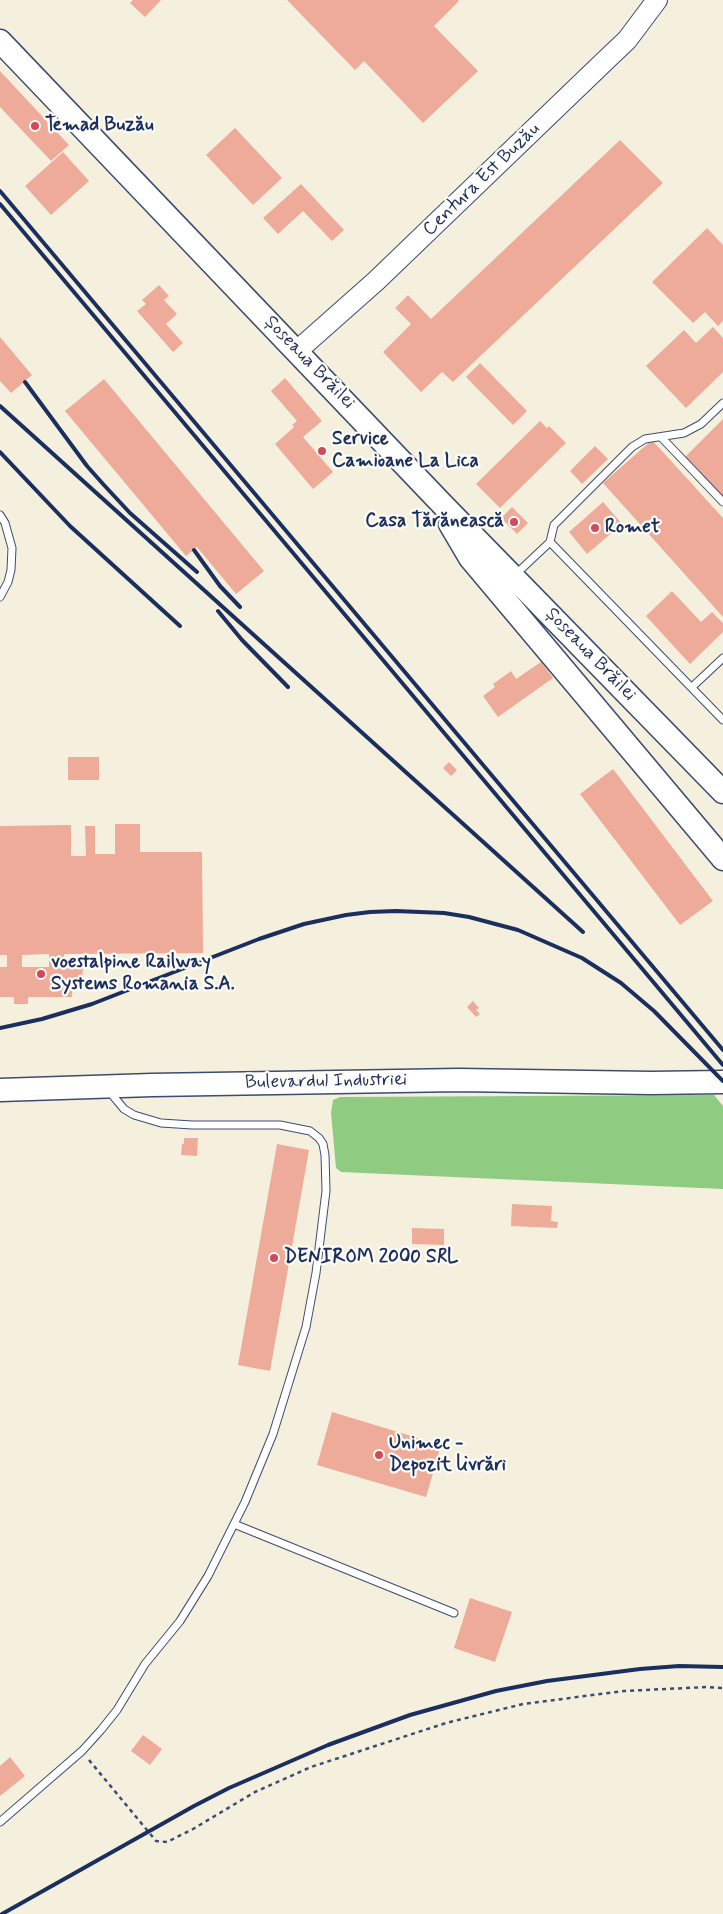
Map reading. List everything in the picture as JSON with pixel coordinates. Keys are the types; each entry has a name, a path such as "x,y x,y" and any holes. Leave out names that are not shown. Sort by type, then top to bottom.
{"main road":[{"name":"Centura Est Buzău","path":"297,351 376,281 627,40 657,0"},
{"name":"Șoseaua Brăilei","path":"0,41 442,504 723,792"},
{"path":"442,504 449,523 470,558 723,859"},
{"name":"Bulevardul Industriei","path":"0,1090 106,1086 459,1080 651,1083 723,1082"}],"lane":[{"path":"514,576 550,542 554,525 632,447 645,439 684,433 701,424 723,404"},
{"path":"661,437 723,502"},
{"path":"0,515 5,523 12,548 11,570 8,582 0,597"},
{"path":"550,542 723,720"},
{"path":"692,687 723,658"},
{"path":"0,1822 82,1751 117,1710 146,1664 194,1599 208,1576 245,1502 272,1434 308,1319 316,1273 325,1206 323,1144 318,1138 310,1132 280,1125 192,1125 146,1120 124,1109 106,1086"},
{"path":"234,1524 454,1613"}],"path":[{"path":"82,1751 156,1841 167,1842 255,1792 311,1767 446,1723 523,1704 624,1691 707,1686 723,1688"}],"green space":[{"path":"714,1095 723,1106 723,1189 341,1172 336,1168 331,1113 333,1100 340,1097"}],"building":[{"path":"133,0 161,0 145,17 130,3"},
{"path":"287,0 458,0 434,26 478,71 423,123 364,61 355,70"},
{"name":"Temad Buzău","path":"0,71 69,145 51,161 0,107"},
{"path":"235,128 282,178 253,205 206,155"},
{"path":"620,140 663,183 453,382 442,372 421,392 383,352 411,324 395,308 408,295 431,319"},
{"path":"63,152 89,181 51,215 25,186"},
{"path":"301,184 344,230 332,241 303,211 278,234 263,218"},
{"path":"707,228 723,245 723,321 718,326 705,312 693,323 652,282"},
{"path":"159,285 169,296 164,300 177,314 166,324 183,343 173,352 137,311 146,304 142,300"},
{"path":"713,327 723,338 723,372 686,408 646,366 684,330 696,343"},
{"path":"0,337 32,375 11,393 0,381"},
{"path":"480,363 527,411 513,425 466,377"},
{"path":"285,378 322,421 303,437 333,472 313,489 275,444 294,427 292,425 297,421 271,391"},
{"path":"104,379 264,571 236,594 197,547 186,556 65,411"},
{"path":"723,419 723,497 685,457"},
{"path":"540,421 547,428 549,426 566,443 500,508 476,484"},
{"path":"652,440 723,518 723,617 603,483"},
{"path":"595,446 608,459 582,484 570,471"},
{"name":"Romet","path":"603,502 622,524 587,554 569,532"},
{"path":"512,507 528,523 517,534 501,518"},
{"path":"672,591 701,622 712,612 723,623 723,632 690,664 646,616"},
{"path":"541,662 553,678 498,717 483,696 495,687 493,684 511,671 516,679"},
{"path":"68,757 99,757 99,780 68,780"},
{"path":"449,762 457,770 451,776 443,768"},
{"path":"613,769 713,901 680,925 580,794"},
{"path":"115,824 140,824 140,852 202,852 203,953 64,954 64,968 83,968 82,980 73,980 72,997 28,997 28,1004 14,1004 14,997 0,997 0,967 7,967 7,955 0,955 0,826 71,825 71,856 86,856 85,826 95,826 95,854 115,854","holes":["49,954 49,967 22,967 22,955"]},
{"path":"473,1001 479,1008 476,1010 480,1014 476,1017 467,1007"},
{"path":"184,1138 198,1138 197,1156 181,1155"},
{"name":"DENIROM 2000 SRL","path":"277,1144 309,1150 270,1371 238,1365"},
{"path":"512,1204 552,1206 551,1221 558,1222 557,1228 511,1226"},
{"path":"412,1228 444,1229 444,1245 412,1244"},
{"name":"Unimec - Depozit livrări","path":"332,1412 441,1445 426,1497 317,1465"},
{"path":"470,1598 512,1612 495,1662 454,1648"},
{"path":"143,1735 162,1749 150,1765 131,1751"},
{"path":"10,1757 25,1776 0,1796 0,1766"}],"railway":[{"path":"0,191 723,1050"},
{"path":"0,204 723,1065"},
{"path":"25,382 87,466 103,484 130,513 197,572"},
{"path":"0,406 583,932"},
{"path":"0,452 70,526 180,626"},
{"path":"194,550 220,586 240,607"},
{"path":"218,611 242,640 288,687"},
{"path":"0,1028 42,1019 92,1004 259,939 304,924 370,912 444,913 469,917 518,930 582,958 621,983 654,1011 723,1081"},
{"path":"2,1914 229,1788 328,1745 410,1715 496,1691 547,1681 640,1669 679,1666 723,1667"}],"place":[{"name":"Temad Buzău","path":"35,126"},
{"name":"Service Camioane La Lica","path":"322,451"},
{"name":"Casa Tărănească","path":"514,522"},
{"name":"Romet","path":"595,528"},
{"name":"voestalpine Railway Systems Romania S.A.","path":"41,974"},
{"name":"DENIROM 2000 SRL","path":"274,1258"},
{"name":"Unimec - Depozit livrări","path":"379,1455"}]}
